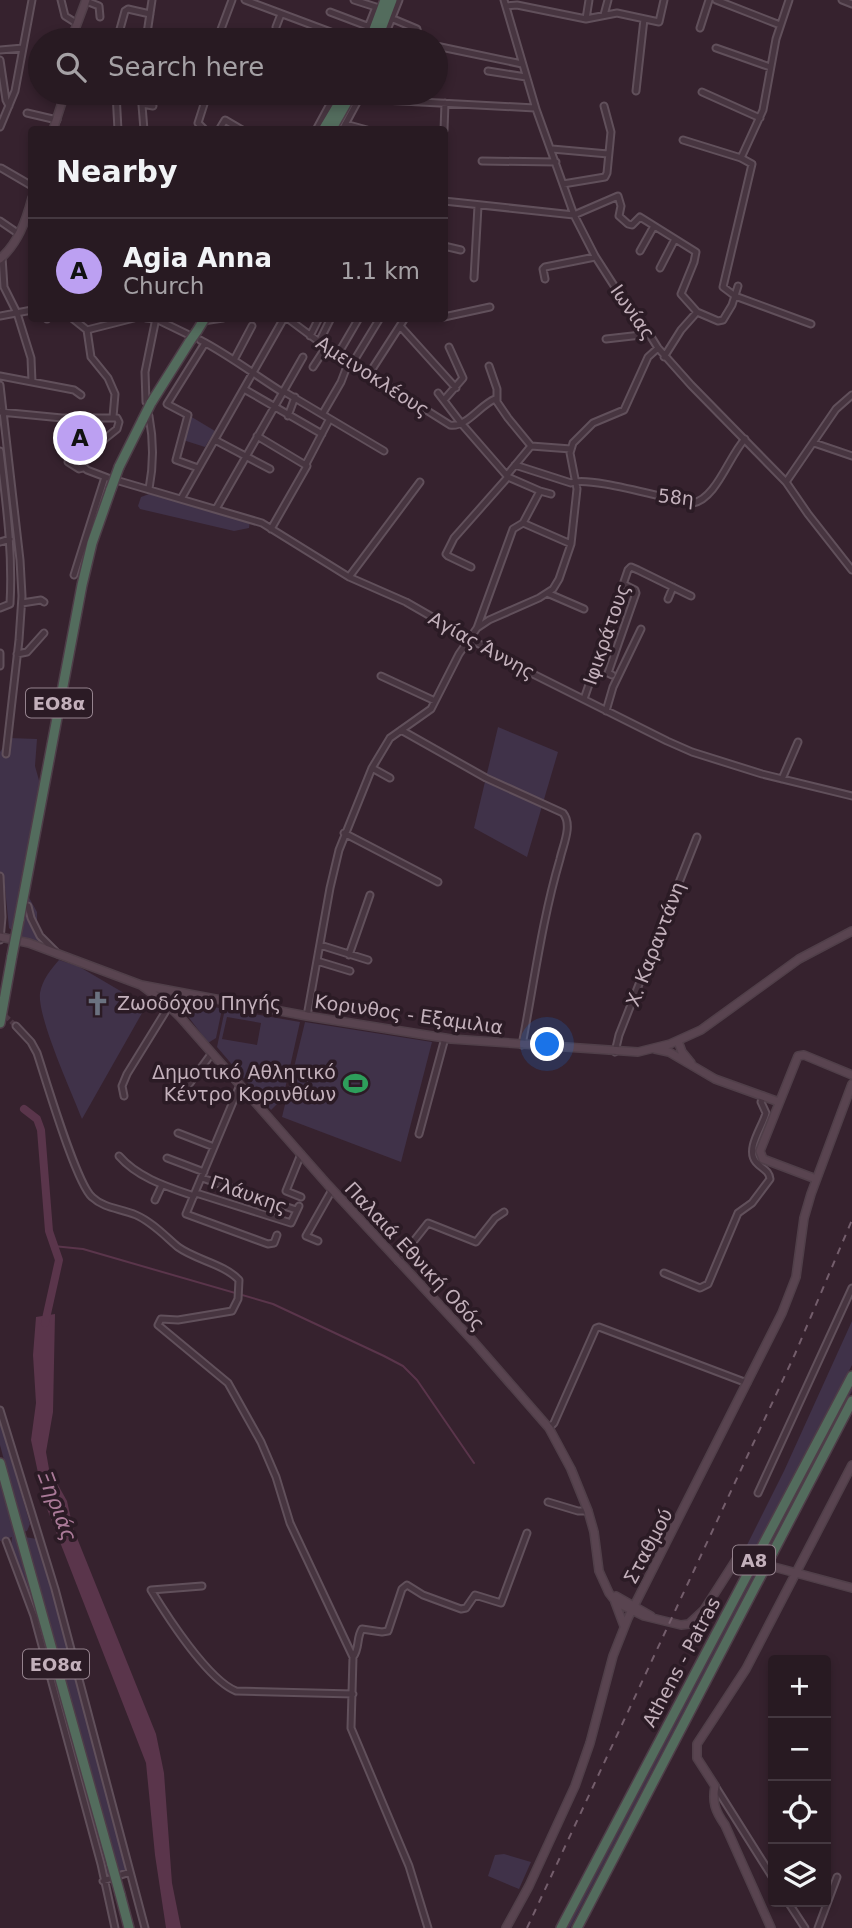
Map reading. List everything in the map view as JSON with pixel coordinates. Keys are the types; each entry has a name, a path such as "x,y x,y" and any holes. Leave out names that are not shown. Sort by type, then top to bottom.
{"highway":[{"path":"372,28 392,0"},
{"path":"380,28 384,10"},
{"path":"327,123 338,105"},
{"path":"327,123 342,105"},
{"name":"ΕΟ8α","path":"0,1023 92,543 119,467 146,417 149,402 196,338 203,322"},
{"name":"Athens - Patras","path":"561,1928 852,1376"},
{"name":"Athens - Patras","path":"577,1928 852,1401"},
{"name":"ΕΟ8α","path":"0,1463 129,1928"}],"street":[{"path":"0,127 18,81 32,0"},
{"path":"61,0 65,16 76,23"},
{"path":"75,28 86,0 99,6 100,17"},
{"path":"148,28 152,0"},
{"path":"222,28 232,0"},
{"path":"246,0 320,28"},
{"path":"354,0 384,10 415,28"},
{"path":"384,10 399,0"},
{"path":"586,19 590,0"},
{"path":"604,15 608,0"},
{"path":"505,3 586,19 617,13 659,22 664,0"},
{"path":"700,29 709,0"},
{"path":"716,0 780,25"},
{"path":"741,158 765,102 770,67 789,0"},
{"path":"842,0 852,4"},
{"name":"Ιωνίας","path":"505,3 535,108 574,215 595,257 664,357 786,482 852,570"},
{"path":"120,28 128,9 150,14"},
{"path":"383,28 384,10"},
{"path":"330,12 372,28"},
{"path":"276,27 281,13"},
{"path":"636,91 644,19"},
{"path":"0,50 23,48"},
{"path":"716,48 770,67"},
{"path":"448,49 522,64"},
{"path":"0,60 9,106"},
{"path":"488,71 526,77"},
{"path":"702,92 760,118"},
{"path":"448,103 535,108"},
{"path":"55,126 61,105"},
{"path":"117,105 118,126"},
{"path":"142,105 144,126"},
{"path":"148,105 153,106"},
{"path":"201,126 198,123 204,105"},
{"path":"327,123 332,105"},
{"path":"344,126 356,105"},
{"path":"444,126 446,105"},
{"path":"563,184 605,177 611,132 604,106"},
{"path":"27,113 57,120"},
{"path":"221,126 225,120 235,126"},
{"path":"683,140 752,164 723,287 735,296 810,324"},
{"path":"552,149 608,154"},
{"path":"482,161 556,162"},
{"path":"1,168 28,184"},
{"path":"448,202 574,215 618,196 622,220 632,225 640,217 697,254 681,294 697,312 718,321 723,320 738,286"},
{"path":"474,278 478,206"},
{"path":"28,214 19,234 1,258 4,287 17,313 31,358 32,382"},
{"path":"0,222 19,234"},
{"path":"640,251 654,226"},
{"path":"660,268 675,239"},
{"path":"448,247 461,250"},
{"path":"545,279 545,267 595,257"},
{"path":"448,316 489,307"},
{"path":"0,316 28,311"},
{"path":"664,357 681,330 697,312"},
{"path":"77,322 88,330 92,357 115,394 113,417"},
{"path":"88,330 108,322"},
{"path":"149,402 145,372 155,322"},
{"path":"162,322 234,359 253,374 384,451"},
{"path":"181,499 284,322"},
{"name":"Αμεινοκλέους","path":"291,322 450,425 461,423"},
{"path":"310,336 317,322"},
{"path":"319,342 329,322"},
{"path":"338,354 357,322"},
{"path":"323,413 377,322"},
{"path":"369,374 402,322"},
{"path":"400,326 456,388"},
{"path":"234,359 252,327"},
{"path":"606,339 650,334"},
{"path":"196,338 167,404 188,415 176,460 198,468"},
{"path":"313,367 326,347"},
{"path":"444,400 463,378 449,347"},
{"path":"307,1016 330,888 344,832 372,768 384,746 431,709 477,628 547,593 559,579 571,544 576,481 571,449 576,438 593,423 624,410 648,357 658,348"},
{"path":"216,509 303,357"},
{"path":"489,366 498,401 531,446 571,449"},
{"path":"0,376 74,390 81,395"},
{"path":"0,385 20,560 22,603 6,754"},
{"path":"244,389 321,434"},
{"path":"438,393 508,476 551,494"},
{"path":"786,482 836,409 852,395"},
{"path":"288,416 295,397"},
{"path":"461,423 492,400 498,401"},
{"path":"1,412 62,418 113,417 118,420 119,425 82,457 79,462 83,468"},
{"path":"146,417 154,441 149,489"},
{"path":"271,529 306,470 306,464 328,422"},
{"path":"257,436 306,464"},
{"name":"58η","path":"576,481 683,502 700,501 707,497 745,439"},
{"path":"215,440 270,469"},
{"path":"814,443 852,456"},
{"path":"471,567 448,556 448,547 531,446"},
{"path":"0,451 12,572 10,604 0,608"},
{"path":"68,462 79,469 107,477 74,575"},
{"path":"515,465 571,483 576,481"},
{"name":"Αγίας Άννης","path":"119,481 253,520 349,577 406,602 521,668 692,752 782,779 852,796"},
{"path":"349,577 421,482"},
{"path":"477,628 513,529 523,523 540,491"},
{"path":"523,523 571,544"},
{"path":"0,542 10,539"},
{"name":"Ιφικράτους","path":"584,699 628,570 631,567 673,587"},
{"path":"612,674 608,673 636,593 623,584"},
{"path":"668,600 673,587 691,596"},
{"path":"547,593 584,609"},
{"path":"22,603 41,600 44,602"},
{"path":"606,711 613,687 641,629"},
{"path":"17,654 27,652 44,633"},
{"path":"604,639 618,644"},
{"path":"0,653 0,666"},
{"path":"381,676 435,701"},
{"path":"401,730 486,778 563,813 568,820 522,1045"},
{"path":"782,779 798,742"},
{"path":"372,768 390,778"},
{"path":"344,832 438,882"},
{"name":"Χ. Καραντάνη","path":"615,1052 619,1035 697,837"},
{"path":"0,876 0,938 22,941 141,985"},
{"path":"349,955 370,895"},
{"path":"28,906 40,936 58,954"},
{"name":"Κορινθος - Εξαμιλια","path":"141,985 445,1038 638,1052 680,1040 709,1025 799,959 852,931"},
{"path":"320,945 368,960"},
{"path":"317,961 350,971"},
{"name":"Παλαιά Εθνική Οδός","path":"141,985 180,1017 300,1154 549,1428 587,1511 594,1532 597,1563 605,1584 616,1598 633,1609"},
{"path":"180,1017 183,1003 195,995"},
{"path":"124,1096 122,1086 127,1074 169,1006"},
{"path":"16,1026 32,1042 37,1053 76,1168 87,1192 114,1210 140,1217 197,1259 239,1280 238,1299 234,1309 229,1312 178,1320 161,1319 158,1325 183,1349 228,1383 261,1443 276,1477 290,1522 353,1657 353,1694 349,1718 351,1728 410,1866 428,1928"},
{"path":"419,1134 445,1038"},
{"path":"680,1040 696,1068"},
{"path":"181,1095 215,1041"},
{"path":"654,1049 669,1052 715,1079 779,1102"},
{"path":"817,1179 763,1159 760,1151 798,1056 804,1055 852,1075"},
{"name":"Σταθμού","path":"506,1928 529,1886 575,1786 624,1628 768,1344 791,1293 798,1266 804,1218 852,1084"},
{"path":"240,1085 187,1216 268,1244 274,1243 277,1235"},
{"path":"664,1273 700,1287 708,1284 738,1213 752,1203 771,1179 769,1172 755,1162 752,1153 766,1113 761,1102 763,1096"},
{"path":"178,1133 214,1147"},
{"path":"300,1154 286,1191 300,1197"},
{"path":"118,1156 162,1185 195,1194"},
{"name":"Γλάυκης","path":"167,1158 203,1175 298,1208 291,1223 195,1194"},
{"path":"155,1200 162,1185"},
{"path":"318,1241 306,1236 332,1189"},
{"path":"398,1261 428,1223 476,1242 495,1217 504,1212"},
{"path":"758,1493 852,1288"},
{"path":"549,1428 559,1412 596,1328 599,1327 747,1383"},
{"path":"0,1410 55,1589 145,1928"},
{"path":"768,1870 699,1762 697,1744 709,1722 737,1684 852,1465"},
{"path":"548,1502 587,1511"},
{"path":"24,1535 37,1532"},
{"path":"353,1657 358,1650 359,1633 362,1629 388,1631 402,1589 407,1586 422,1595 460,1609 466,1608 475,1595 501,1603 527,1533"},
{"path":"6,1541 34,1616 116,1928"},
{"path":"633,1609 644,1616 681,1625 693,1622 704,1610 736,1560 741,1557 750,1559"},
{"path":"774,1567 852,1588"},
{"path":"202,1586 151,1590 180,1633 208,1668 228,1687 236,1691 353,1694"},
{"path":"624,1628 616,1598 632,1596 642,1590"},
{"path":"633,1609 655,1618"},
{"path":"624,1628 632,1620 644,1616"},
{"path":"715,1786 713,1801 717,1813 771,1928"},
{"path":"103,1881 130,1872"},
{"path":"818,1928 837,1877"},
{"path":"791,1907 805,1928"}],"shaded area":[{"path":"190,416 215,431 205,447 183,440"},
{"path":"149,494 250,521 249,528 234,531 140,509 138,506 141,497"},
{"path":"498,727 558,752 527,857 474,828"},
{"path":"9,738 37,739 35,766 40,784 22,885 37,912 37,922 43,936 40,944 20,937 9,928 4,878 0,874 0,752"},
{"path":"59,960 78,966 146,1006 82,1119 49,1037 41,1004 43,984"},
{"path":"197,1002 222,1009 216,1038 208,1043 187,1015 189,1008"},
{"path":"225,1009 300,1022 283,1098 271,1110 217,1047","holes":["227,1017 261,1023 257,1045 222,1039"]},
{"name":"Δημοτικό Αθλητικό Κέντρο Κορινθίων","path":"305,1022 432,1042 401,1162 282,1117"},
{"path":"852,1321 852,1365 753,1555 747,1550 747,1545"},
{"path":"852,1386 852,1391 570,1928 567,1928"},
{"path":"0,1419 30,1524 27,1531 23,1532 0,1445"},
{"path":"0,1478 110,1877 105,1878 36,1615 11,1546 12,1537 0,1541"},
{"path":"25,1537 37,1539 42,1551 127,1866 126,1871 119,1875"},
{"path":"504,1854 531,1862 519,1889 488,1876 495,1855"}],"water":[{"path":"55,1314 53,1412 46,1452 49,1469 67,1501 73,1528 156,1734 164,1773 172,1883 181,1928 166,1928 155,1855 146,1763 44,1501 31,1440 36,1403 33,1355 36,1317"}],"waterway":[{"name":"Ξηριάς","path":"24,1109 37,1119 41,1130 49,1231 59,1260 45,1323"},
{"path":"53,1246 83,1249 273,1304 384,1356 403,1366 417,1380 474,1463"}],"tunnel":[{"path":"0,1011 16,1026"}],"railway":[{"path":"527,1928 795,1354 852,1220"}],"place":[{"name":"Agia Anna","path":"80,438"},
{"name":"Ζωοδόχου Πηγής","path":"97,1003"},
{"name":"Δημοτικό Αθλητικό Κέντρο Κορινθίων","path":"356,1083"}]}
